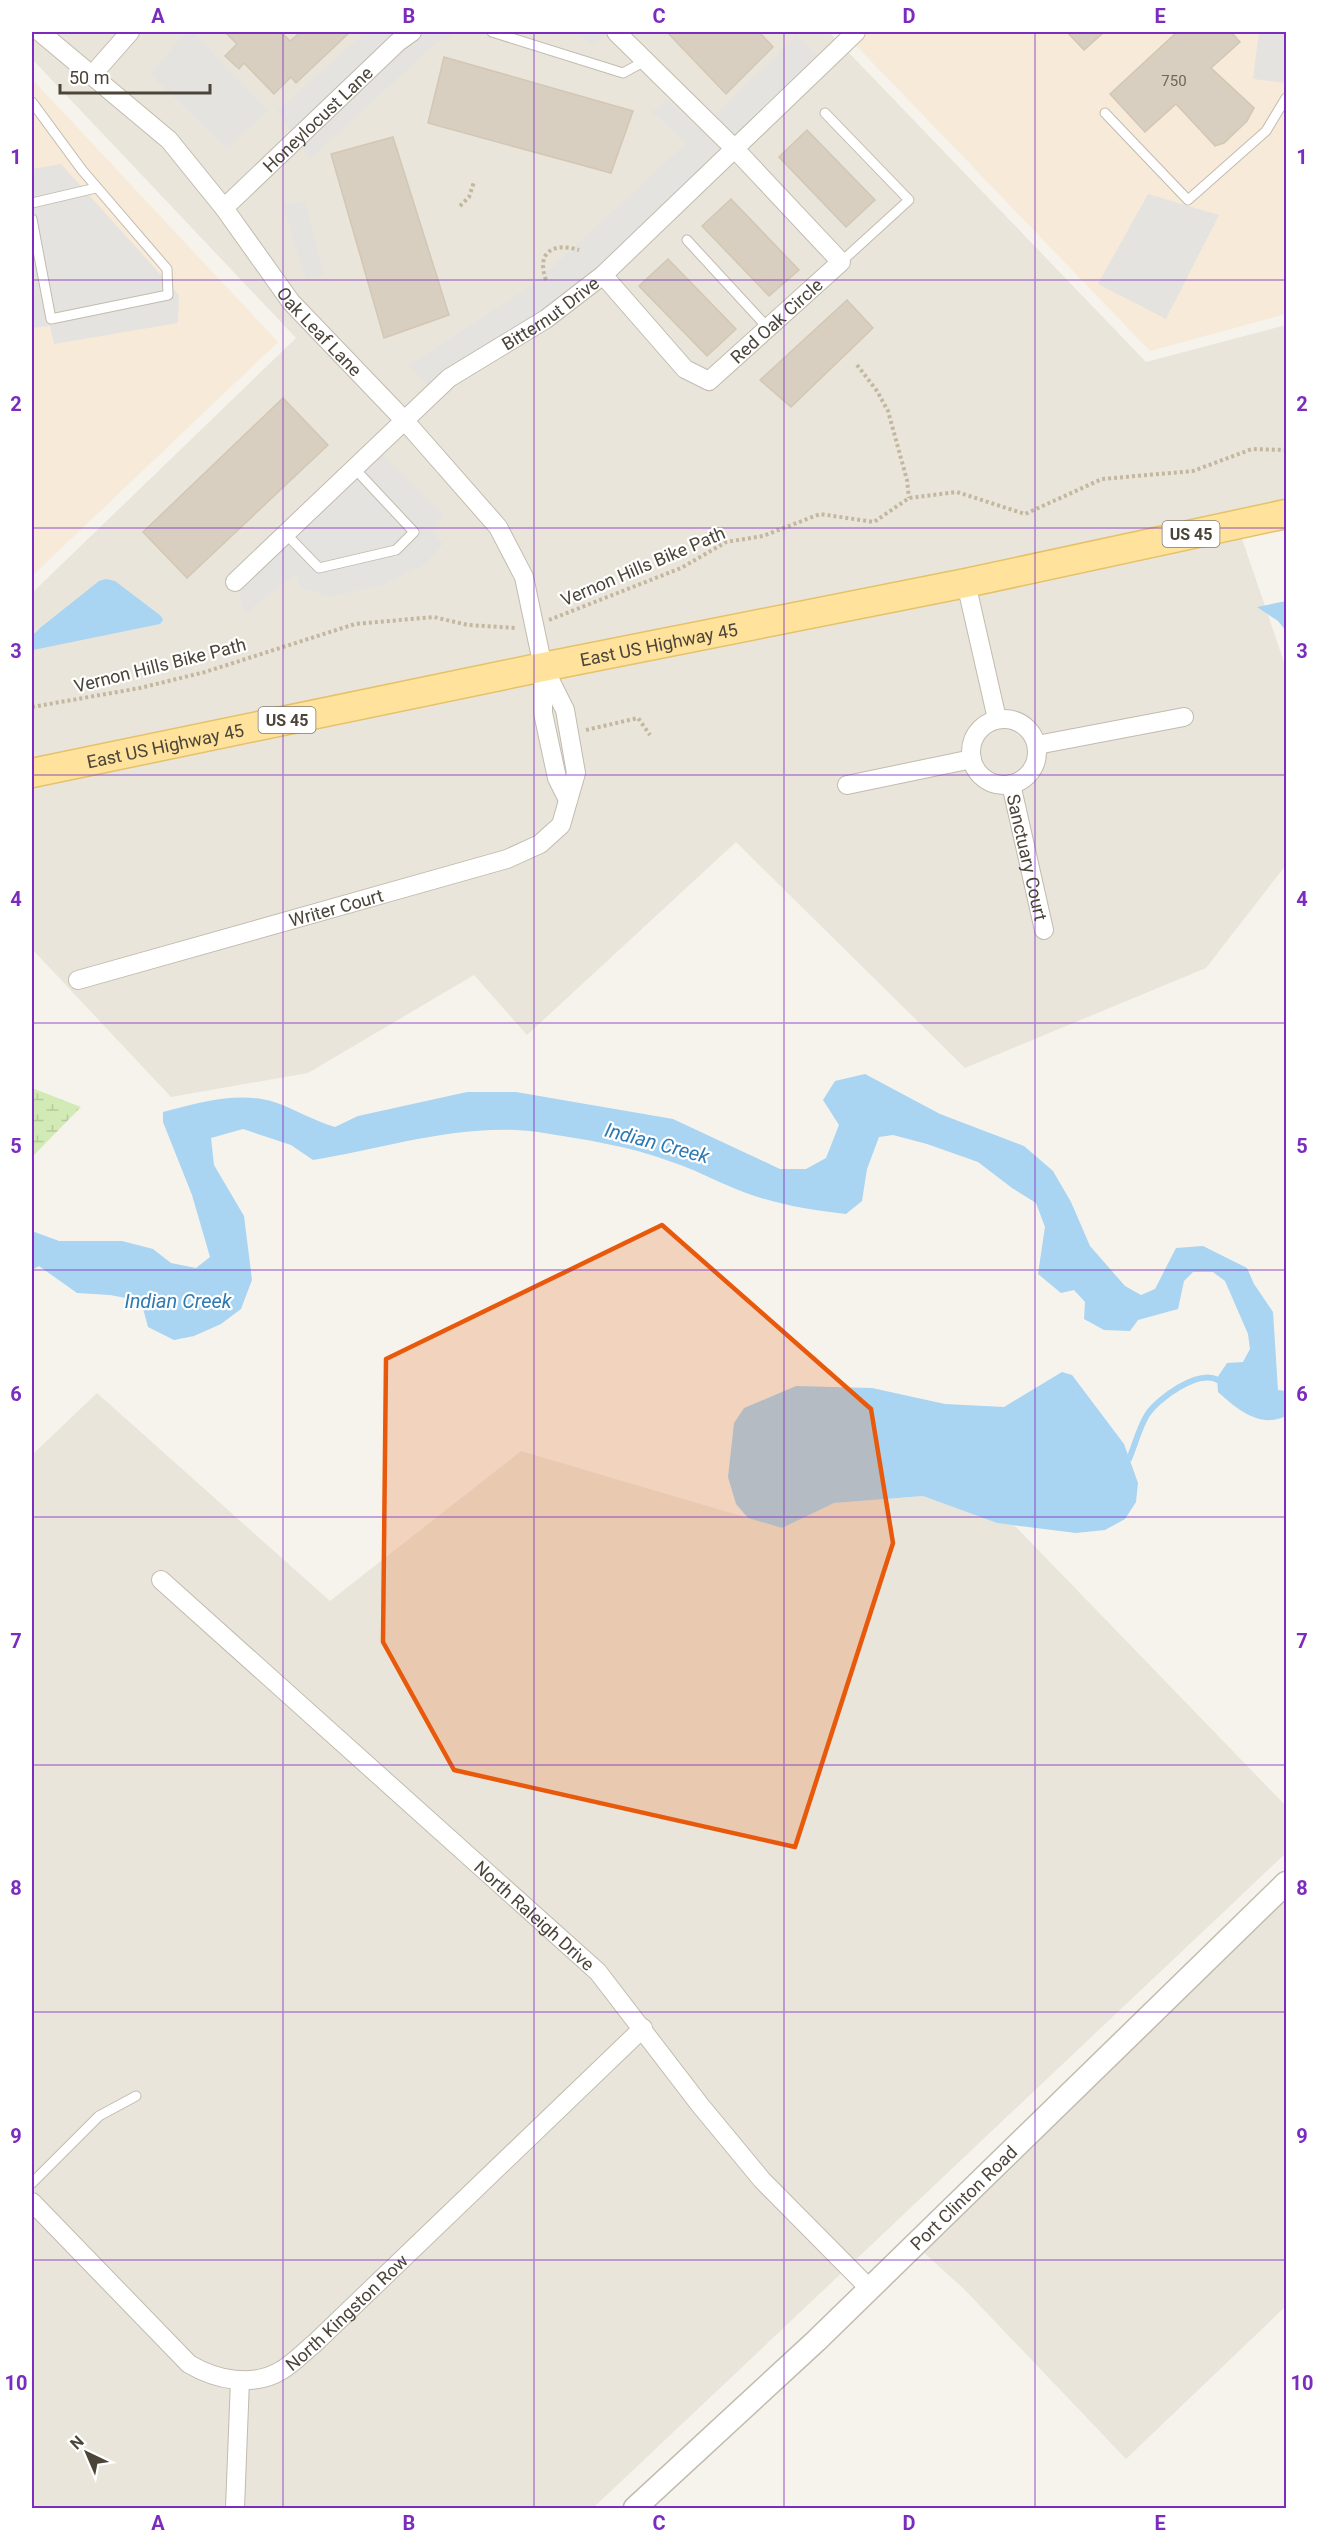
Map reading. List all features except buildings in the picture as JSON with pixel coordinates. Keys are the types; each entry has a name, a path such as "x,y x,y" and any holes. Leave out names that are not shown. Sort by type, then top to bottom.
{"main road":[{"name":"East US Highway 45","path":"32,773 543,667 966,583 1287,514"}],"street":[{"name":"Oak Leaf Lane","path":"40,32 93,74 169,140 224,208 291,302 405,421 498,526 524,578 543,667"},
{"path":"93,74 130,32"},
{"name":"Honeylocust Lane","path":"224,208 398,42 412,32"},
{"path":"616,32 734,148 841,262"},
{"name":"Bitternut Drive","path":"235,582 449,378 546,319 603,275 856,32"},
{"name":"Red Oak Circle","path":"603,275 685,369 710,381 841,262"},
{"path":"966,583 997,719"},
{"name":"Writer Court","path":"78,980 507,859 540,844 561,825 567,798 556,778 543,713 543,667"},
{"path":"847,785 972,759 974,739 987,723 997,719 1018,721 1027,727 1037,745 1184,717"},
{"name":"Sanctuary Court","path":"972,759 976,770 984,778 994,783 1011,784 1027,776 1034,767 1037,745"},
{"name":"Sanctuary Court","path":"1011,784 1044,930"},
{"name":"North Raleigh Drive","path":"161,1580 598,1971 700,2105 762,2180 869,2288"},
{"name":"Port Clinton Road","path":"635,2508 869,2288 1287,1883"},
{"name":"North Kingston Row","path":"32,2202 189,2364 220,2378 252,2381 281,2371 315,2343 643,2028"},
{"path":"235,2508 240,2380"}],"lane":[{"path":"492,32 623,73 645,61"},
{"path":"1105,113 1188,200 1266,131 1287,98"},
{"path":"32,102 96,188 167,269 168,295 51,319 32,219"},
{"path":"825,113 909,200 841,262"},
{"path":"32,203 96,188"},
{"path":"687,240 768,328"},
{"path":"286,534 318,568 396,550 414,532 355,469"},
{"path":"32,2183 99,2116 136,2096"}],"path":[{"path":"460,206 469,197 474,182"},
{"path":"546,280 542,268 544,256 550,249 566,246 579,250"},
{"path":"857,364 878,391 888,411 907,480 909,498"},
{"name":"Vernon Hills Bike Path","path":"32,707 128,690 205,672 355,624 434,616 468,625 507,629 534,626 681,568 726,542 763,536 820,514 874,522 909,498 957,492 1025,514 1102,479 1193,471 1252,449 1287,450"},
{"path":"576,733 638,718 650,735"}],"highlighted area":[{"path":"662,1225 871,1409 893,1543 795,1847 454,1770 383,1642 386,1359"}],"shaded area":[{"path":"32,32 829,32 1146,362 1286,325 1286,514 1237,524 1286,668 1286,865 1206,968 965,1068 736,842 527,1035 474,975 308,1073 171,1097 32,949 32,593 296,338 32,59"},
{"path":"185,32 193,32 268,110 227,149 150,74"},
{"path":"366,32 450,32 450,37 437,42 310,159 277,111"},
{"path":"578,32 608,32 592,47"},
{"path":"843,32 1286,32 1286,314 1150,351"},
{"path":"1259,32 1286,32 1286,83 1253,79"},
{"path":"796,36 825,61 619,260 435,392 408,366 534,284 686,143 652,112 667,99 700,129"},
{"path":"32,79 278,342 32,576"},
{"path":"61,164 179,295 178,323 54,344 50,326 32,328 32,169"},
{"path":"1148,194 1219,215 1166,319 1098,284"},
{"path":"305,201 324,274 306,280 282,205"},
{"path":"377,448 444,515 432,531 443,544 424,565 383,585 330,597 299,587 296,573 245,614 235,582"},
{"path":"97,1393 330,1601 521,1451 782,1528 834,1503 923,1496 997,1523 1014,1525 1286,1806 1286,1853 593,2508 32,2508 32,1455"},
{"path":"1286,1896 1286,2306 1126,2459 964,2289 922,2251"}],"green space":[{"path":"32,1088 81,1107 32,1157"}],"water":[{"path":"106,579 115,581 161,616 163,620 160,624 33,650 33,635 40,628 99,581"},
{"path":"1286,601 1286,631 1278,621 1257,607"},
{"name":"Indian Creek","path":"865,1074 940,1114 1024,1146 1053,1171 1071,1202 1090,1246 1125,1286 1141,1295 1155,1289 1176,1248 1203,1246 1247,1268 1254,1284 1273,1312 1278,1390 1286,1391 1286,1416 1267,1420 1258,1419 1233,1405 1218,1392 1217,1378 1227,1363 1243,1362 1250,1349 1248,1334 1225,1281 1213,1272 1193,1272 1184,1281 1178,1309 1138,1320 1130,1331 1104,1330 1084,1319 1085,1302 1074,1290 1061,1293 1038,1274 1045,1227 1036,1203 978,1162 893,1135 879,1137 867,1169 862,1201 846,1214 803,1208 761,1198 656,1156 538,1132 481,1130 453,1133 313,1160 291,1145 243,1129 211,1138 214,1165 244,1216 252,1280 241,1309 221,1324 194,1336 174,1340 148,1327 141,1301 110,1295 77,1293 39,1266 32,1270 32,1231 59,1241 122,1241 153,1249 171,1263 196,1268 210,1257 192,1195 163,1122 163,1112 190,1105 233,1098 261,1099 282,1105 335,1127 358,1116 467,1092 516,1092 673,1119 780,1169 806,1169 826,1158 839,1125 823,1100 835,1081"},
{"path":"1062,1372 1072,1375 1124,1444 1138,1483 1136,1502 1125,1519 1105,1530 1076,1533 997,1523 923,1496 834,1503 782,1528 748,1518 736,1504 728,1477 734,1423 744,1408 796,1386 872,1388 945,1404 1004,1407"}],"waterway":[{"path":"1129,1459 1139,1431 1152,1408 1189,1382 1210,1378 1218,1380"}]}
